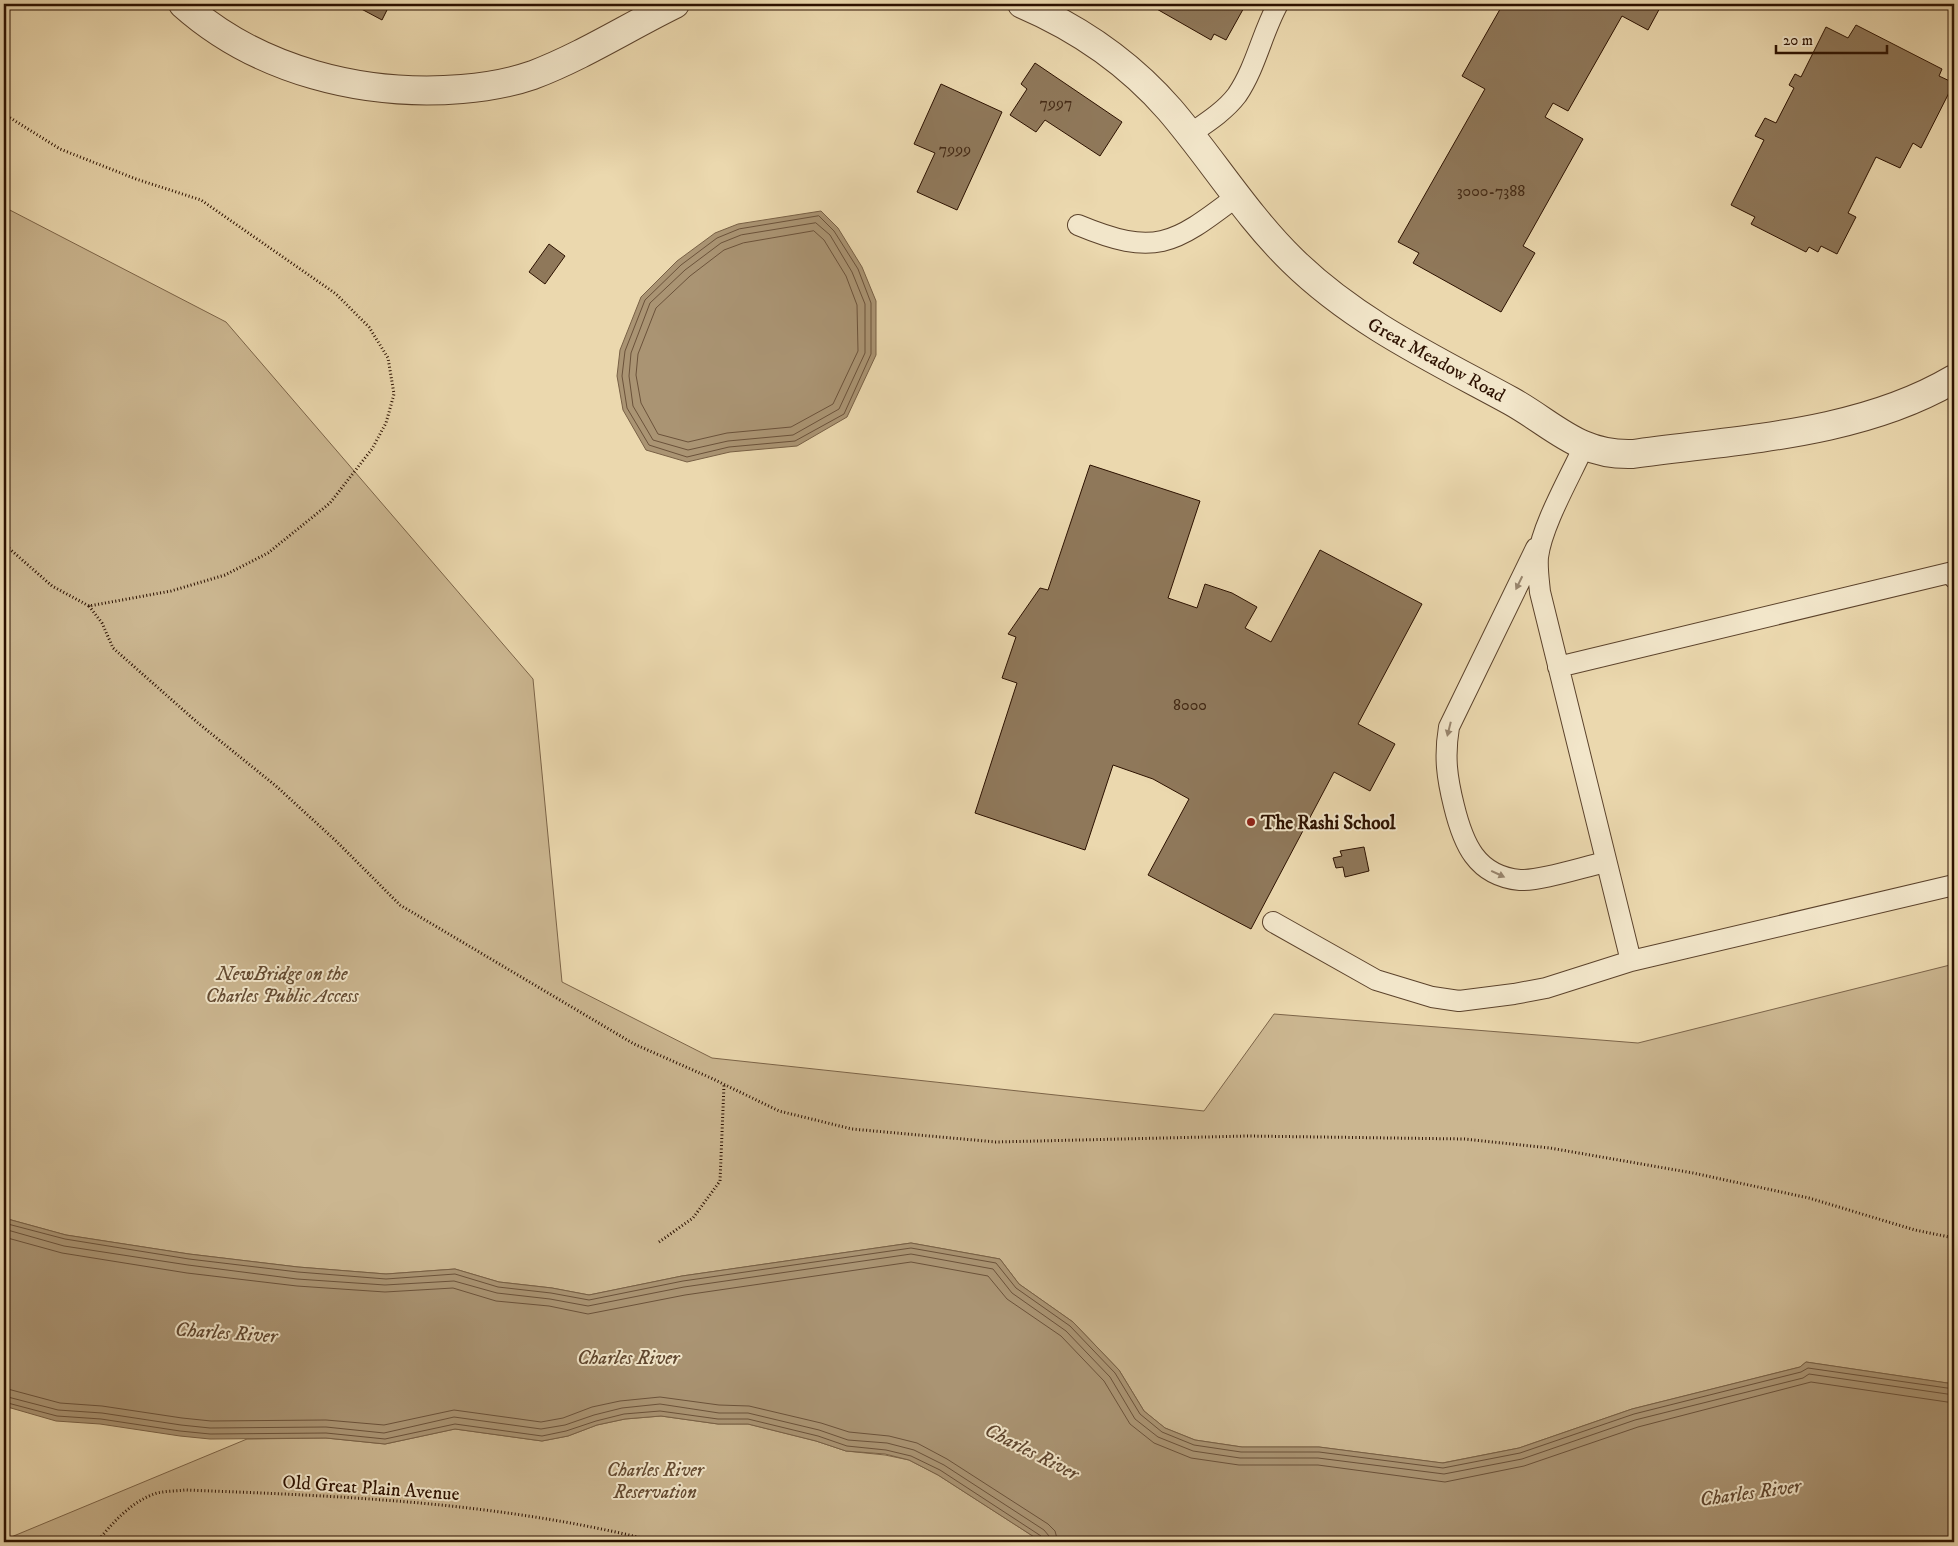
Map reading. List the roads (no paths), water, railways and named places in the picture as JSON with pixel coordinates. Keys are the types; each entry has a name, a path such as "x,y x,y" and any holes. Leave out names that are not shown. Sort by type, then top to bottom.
{"street":[{"path":"183,4 245,47 276,62 346,83 417,91 480,87 533,75 587,51 675,4"},
{"name":"Great Meadow Road","path":"1022,4 1074,30 1119,61 1148,87 1190,134 1236,197 1273,241 1340,302 1387,334 1517,405 1563,435 1584,446 1600,452 1633,454 1804,431 1865,417 1923,395 1954,380"}],"lane":[{"path":"1190,134 1225,108 1236,96 1249,74 1265,30 1278,4"},
{"path":"1078,225 1123,241 1158,243 1175,238 1190,230 1236,197"},
{"path":"1584,446 1449,727 1446,756 1447,776 1461,833 1468,848 1479,862 1493,872 1507,878 1522,880 1539,878 1606,862"},
{"path":"1548,524 1538,557 1540,592 1630,961"},
{"path":"1558,667 1953,572 1954,578"},
{"path":"1273,922 1376,980 1417,993 1459,1001 1546,988 1630,961 1954,885"}],"water":[{"path":"821,211 838,228 862,267 876,301 876,355 847,417 797,446 730,452 687,462 646,450 623,410 617,376 620,350 641,297 677,261 715,233 738,224"},
{"name":"Charles River","path":"4,1218 66,1235 189,1254 298,1267 386,1274 455,1269 499,1282 552,1288 589,1295 682,1276 911,1243 1000,1259 1019,1284 1073,1322 1119,1370 1144,1411 1165,1428 1195,1440 1242,1447 1319,1447 1443,1463 1519,1448 1632,1409 1800,1367 1806,1362 1954,1384 1954,1542 1042,1542 938,1475 909,1460 885,1454 846,1451 816,1441 748,1424 718,1424 661,1416 625,1419 597,1425 568,1436 542,1441 455,1429 385,1444 326,1438 210,1439 100,1424 56,1421 4,1406"}],"place":[{"name":"The Rashi School","path":"1251,822"}],"park label":[{"name":"NewBridge on the Charles Public Access","path":"282,984"},
{"name":"Charles River Reservation","path":"655,1480"}]}
